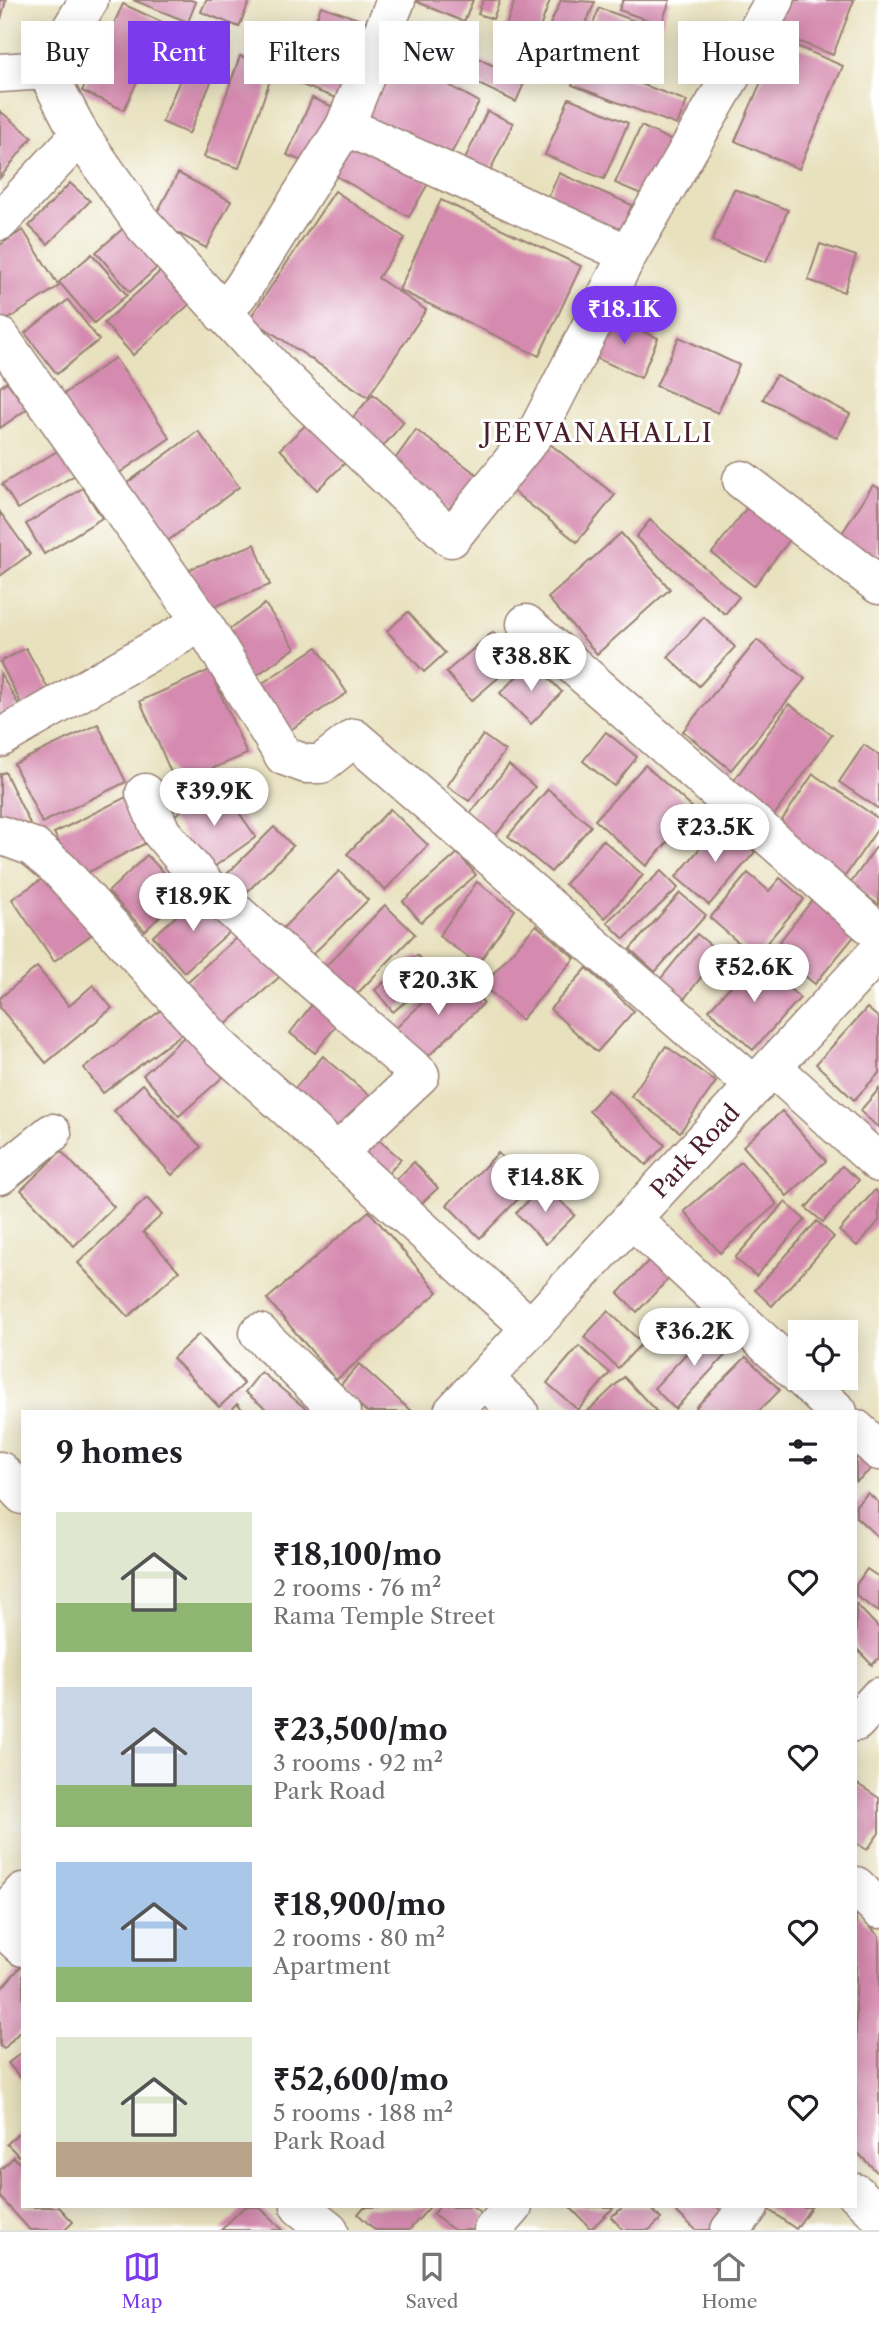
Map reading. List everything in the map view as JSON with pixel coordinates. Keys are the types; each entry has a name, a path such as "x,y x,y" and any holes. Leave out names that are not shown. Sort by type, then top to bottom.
{"street":[{"path":"76,21 89,0"},
{"path":"53,84 80,135 142,223 276,371 452,538 539,428 628,254 775,0"},
{"path":"223,314 345,126 394,1"},
{"path":"0,73 21,72"},
{"path":"345,126 628,254"},
{"path":"0,221 80,135"},
{"path":"0,337 202,622 284,756 306,764 321,764 354,738 764,1076 879,1163"},
{"path":"742,480 879,585"},
{"path":"0,738 202,622"},
{"path":"526,624 879,933"},
{"path":"145,793 161,832 208,888 420,1075 337,1153"},
{"path":"1,833 33,847 59,869 222,1049 531,1328"},
{"name":"Park Road","path":"455,1410 879,951"},
{"path":"0,1175 52,1133"},
{"path":"632,1219 788,1366"},
{"path":"259,1333 339,1410"},
{"path":"484,1379 517,1410"},
{"path":"814,1390 836,1410"},
{"path":"857,1430 879,1451"},
{"path":"0,1471 21,1492"},
{"path":"857,1721 879,1697"},
{"path":"857,1887 879,1909"},
{"path":"0,1919 21,1894"},
{"path":"0,1926 21,1945"},
{"path":"857,2194 879,2215"},
{"path":"493,2230 512,2208"},
{"path":"730,2230 748,2208"}],"building":[{"path":"0,0 6,0 1,19 0,19"},
{"path":"133,0 196,2 188,21"},
{"path":"206,0 250,0 239,27 230,21 201,12"},
{"path":"413,0 473,0 464,21"},
{"path":"483,0 500,0 493,19 478,14"},
{"path":"515,0 550,0 542,21 508,21"},
{"path":"561,0 595,2 587,21 552,21"},
{"path":"623,0 670,0 662,21 650,21 619,10"},
{"path":"784,0 854,0 833,55 799,42 799,21 776,21"},
{"path":"123,4 160,21 128,21 128,84 136,84 124,110 82,91 85,84 114,84 114,23"},
{"path":"321,6 364,21 316,21"},
{"path":"599,8 636,21 594,21"},
{"path":"799,47 843,66 799,169 735,141 760,84 799,84"},
{"path":"240,56 244,58 244,84 269,84 239,168 204,157"},
{"path":"479,59 493,66 493,84 524,84 516,102 478,84"},
{"path":"178,84 210,84 189,134 162,122"},
{"path":"299,84 344,84 338,99"},
{"path":"383,84 447,84 479,102 445,165 363,119"},
{"path":"641,84 687,101 677,125 572,85"},
{"path":"312,98 338,109 314,166 287,155"},
{"path":"569,98 628,123 604,179 545,155"},
{"path":"0,111 32,137 0,178"},
{"path":"487,111 513,123 487,177 462,166"},
{"path":"641,126 671,140 646,196 615,183"},
{"path":"348,137 429,182 409,217 329,172"},
{"path":"178,173 231,201 206,248 153,220"},
{"path":"559,173 632,205 619,234 546,203"},
{"path":"70,183 90,201 48,244 29,226"},
{"path":"734,189 788,210 766,262 712,241"},
{"path":"335,191 405,238 378,278 426,310 368,397 250,318"},
{"path":"441,200 581,266 539,356 399,290"},
{"path":"126,226 160,265 130,292 96,252"},
{"path":"23,230 59,286 4,322 0,317 0,245"},
{"path":"820,244 856,256 844,292 808,280"},
{"path":"92,254 127,295 94,323 59,282"},
{"path":"163,269 192,302 133,355 104,323"},
{"path":"68,300 99,340 57,374 25,333"},
{"path":"606,315 658,338 641,378 589,355"},
{"path":"679,337 739,365 718,413 656,386"},
{"path":"115,358 170,438 112,478 58,398"},
{"path":"776,375 850,414 837,438 763,399"},
{"path":"7,382 27,409 0,428 0,387"},
{"path":"373,394 404,422 379,451 348,423"},
{"path":"311,420 348,460 317,490 280,449"},
{"path":"416,430 479,476 453,513 390,466"},
{"path":"198,431 239,487 165,543 123,486"},
{"path":"541,437 615,495 577,542 504,484"},
{"path":"61,449 75,475 18,509 2,484"},
{"path":"873,485 879,488 879,571 835,544"},
{"path":"83,488 102,518 44,554 26,524"},
{"path":"753,500 795,533 754,586 712,553"},
{"path":"0,512 30,554 0,576"},
{"path":"650,520 739,597 725,614 636,537"},
{"path":"621,533 670,589 597,654 548,598"},
{"path":"255,544 270,585 205,610 190,569"},
{"path":"265,604 295,648 250,680 220,636"},
{"path":"408,612 445,653 424,672 387,631"},
{"path":"704,617 735,647 699,686 668,657"},
{"path":"493,632 518,661 471,701 446,672"},
{"path":"757,640 805,679 731,770 683,731"},
{"path":"317,647 347,693 281,736 252,690"},
{"path":"26,648 52,696 25,711 0,662"},
{"path":"532,661 562,692 531,724 500,693"},
{"path":"210,670 247,754 176,784 140,701"},
{"path":"0,673 19,705 0,716"},
{"path":"789,704 832,735 770,821 727,790"},
{"path":"98,724 126,782 42,823 14,764"},
{"path":"606,732 637,757 614,786 583,761"},
{"path":"483,735 505,751 469,801 447,786"},
{"path":"864,745 879,755 879,809 839,782"},
{"path":"509,765 535,787 491,841 465,820"},
{"path":"645,765 696,811 646,866 595,820"},
{"path":"5,772 31,826 0,841 0,774"},
{"path":"813,774 879,819 879,827 843,879 774,832"},
{"path":"219,784 256,837 208,871 171,818"},
{"path":"548,789 591,826 551,872 508,836"},
{"path":"128,796 150,841 77,878 54,833"},
{"path":"390,809 428,845 385,890 347,854"},
{"path":"721,823 755,852 709,905 676,877"},
{"path":"274,827 293,846 233,906 214,887"},
{"path":"603,840 643,875 605,918 565,884"},
{"path":"879,843 879,905 850,884"},
{"path":"458,853 476,875 421,922 403,901"},
{"path":"147,855 183,893 145,931 108,892"},
{"path":"339,871 368,900 310,957 282,929"},
{"path":"661,871 678,888 624,939 607,922"},
{"path":"748,873 769,891 780,878 804,899 755,957 710,918"},
{"path":"50,874 91,935 54,961 12,899"},
{"path":"477,882 515,910 478,964 439,936"},
{"path":"203,893 233,929 184,972 153,936"},
{"path":"680,893 706,915 655,972 630,949"},
{"path":"818,893 862,927 815,984 773,950"},
{"path":"385,905 415,934 353,998 323,969"},
{"path":"536,925 575,958 521,1020 483,985"},
{"path":"247,928 285,972 215,1034 177,991"},
{"path":"697,934 720,953 677,1008 653,988"},
{"path":"417,955 435,977 393,1012 375,990"},
{"path":"756,958 800,998 753,1050 709,1010"},
{"path":"37,967 69,1006 93,985 112,1008 46,1063 0,1008 0,998"},
{"path":"587,968 634,1011 597,1052 550,1009"},
{"path":"454,972 484,1003 421,1063 392,1032"},
{"path":"314,1002 339,1022 315,1053 290,1033"},
{"path":"168,1005 187,1030 103,1093 84,1068"},
{"path":"867,1008 879,1018 879,1073 854,1100 816,1064"},
{"path":"186,1035 224,1076 179,1116 143,1075"},
{"path":"666,1046 716,1082 680,1132 631,1096"},
{"path":"323,1056 377,1102 343,1142 289,1095"},
{"path":"143,1084 201,1147 172,1175 114,1111"},
{"path":"879,1089 879,1128 860,1111"},
{"path":"608,1090 665,1145 646,1165 589,1111"},
{"path":"782,1111 826,1161 787,1196 743,1146"},
{"path":"373,1135 401,1159 381,1182 353,1159"},
{"path":"61,1151 114,1207 74,1246 21,1190"},
{"path":"498,1153 531,1186 480,1238 447,1205"},
{"path":"414,1162 438,1188 410,1214 387,1189"},
{"path":"741,1162 777,1204 720,1253 684,1211"},
{"path":"842,1166 859,1180 823,1222 806,1208"},
{"path":"544,1185 575,1215 546,1244 516,1213"},
{"path":"875,1190 879,1194 879,1221 857,1246 839,1231"},
{"path":"147,1198 162,1215 143,1232 179,1271 128,1317 78,1263"},
{"path":"785,1202 805,1220 756,1276 735,1258"},
{"path":"369,1211 438,1292 336,1380 267,1299"},
{"path":"817,1221 834,1237 772,1306 755,1290"},
{"path":"653,1256 672,1275 637,1312 618,1293"},
{"path":"608,1311 642,1343 618,1368 584,1337"},
{"path":"712,1326 733,1347 675,1409 654,1388"},
{"path":"199,1334 244,1384 219,1407 173,1358"},
{"path":"579,1346 610,1373 578,1410 547,1383"},
{"path":"746,1357 780,1390 760,1410 699,1410 696,1407"},
{"path":"359,1364 410,1410 365,1410 339,1387"},
{"path":"261,1372 308,1410 268,1410 245,1392"},
{"path":"624,1377 655,1410 589,1410"},
{"path":"237,1404 243,1410 232,1410"},
{"path":"857,1449 877,1464 857,1481"},
{"path":"868,1493 879,1503 879,1538 857,1518 857,1504"},
{"path":"867,1569 879,1577 879,1612 857,1597 857,1584"},
{"path":"857,1605 879,1628 879,1658 872,1665 857,1649"},
{"path":"857,1784 879,1798 879,1833 867,1850 857,1844"},
{"path":"857,1914 879,1936 879,2174 857,2152"},
{"path":"21,1966 21,2030 4,2049 0,2046 0,1990"},
{"path":"21,2053 21,2079 8,2063"},
{"path":"21,2131 21,2158 7,2144"},
{"path":"14,2157 21,2165 21,2208 60,2208 73,2222 65,2230 30,2230 0,2197 0,2170"},
{"path":"243,2208 260,2208 283,2230 221,2230"},
{"path":"363,2208 429,2208 409,2230 375,2230 358,2214"},
{"path":"438,2208 473,2208 486,2217 477,2230 454,2230 433,2215"},
{"path":"571,2208 613,2208 591,2229"},
{"path":"622,2208 651,2208 661,2219 649,2230 623,2230 611,2217"},
{"path":"672,2208 718,2208 731,2219 722,2230 696,2230"},
{"path":"766,2208 810,2208 796,2229"}],"district":[{"name":"JEEVANAHALLI","path":"598,433"}]}
